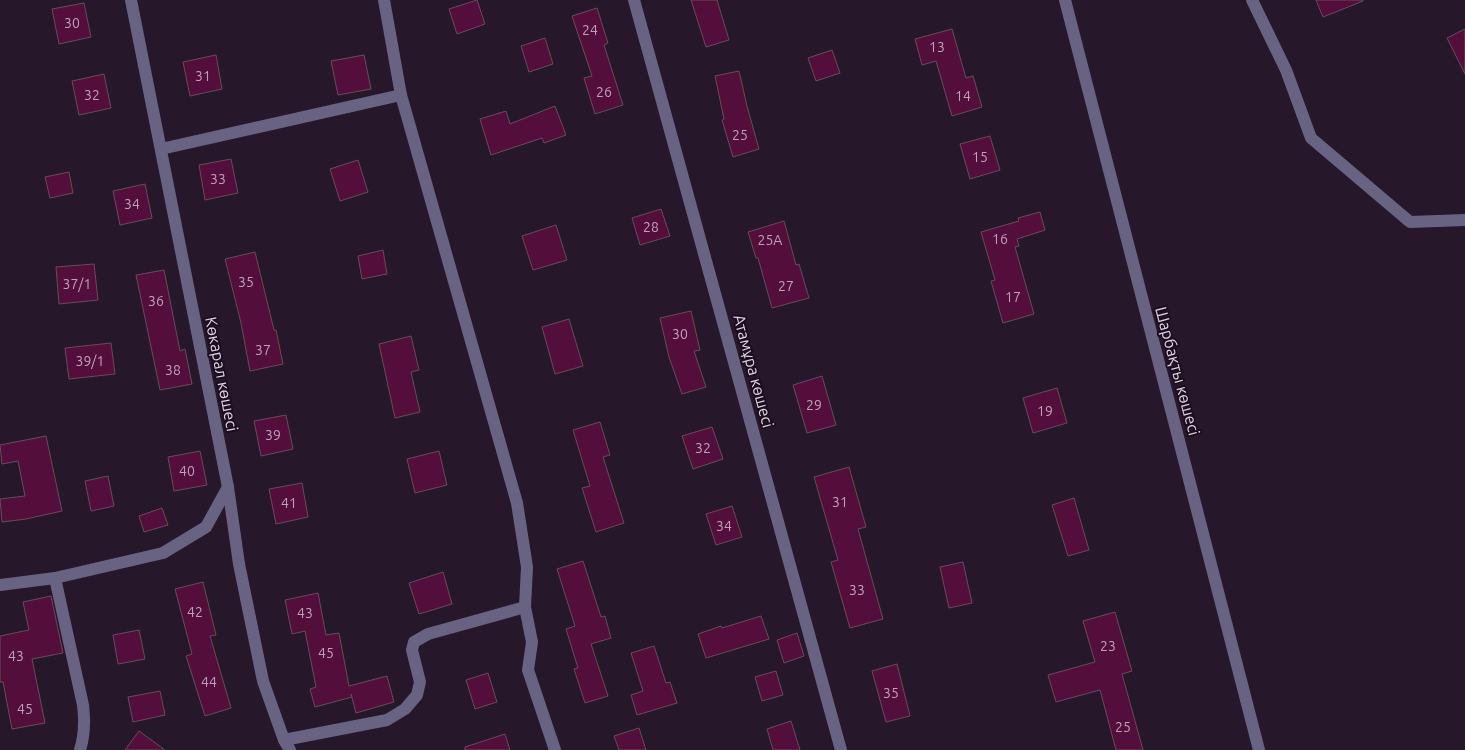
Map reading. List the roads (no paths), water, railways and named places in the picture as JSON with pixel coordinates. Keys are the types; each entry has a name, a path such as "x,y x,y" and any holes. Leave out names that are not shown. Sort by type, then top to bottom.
{"street":[{"name":"Көкарал көшесі","path":"131,0 228,487 239,564 263,681 287,745"},
{"path":"384,0 401,95 516,503 527,567 525,607 532,642 528,670 555,750"},
{"name":"Атамұра көшесі","path":"634,0 841,750"},
{"name":"Шарбақты көшесі","path":"1065,0 1259,750"},
{"path":"1252,0 1286,70 1311,138 1410,222 1465,220"},
{"path":"162,149 401,95"},
{"path":"0,585 54,578 164,553 206,527 228,487"},
{"path":"54,578 83,705 85,720 84,737 80,750"},
{"path":"287,745 387,720 405,709 417,695 420,682 412,650 414,642 428,634 525,607"}]}
